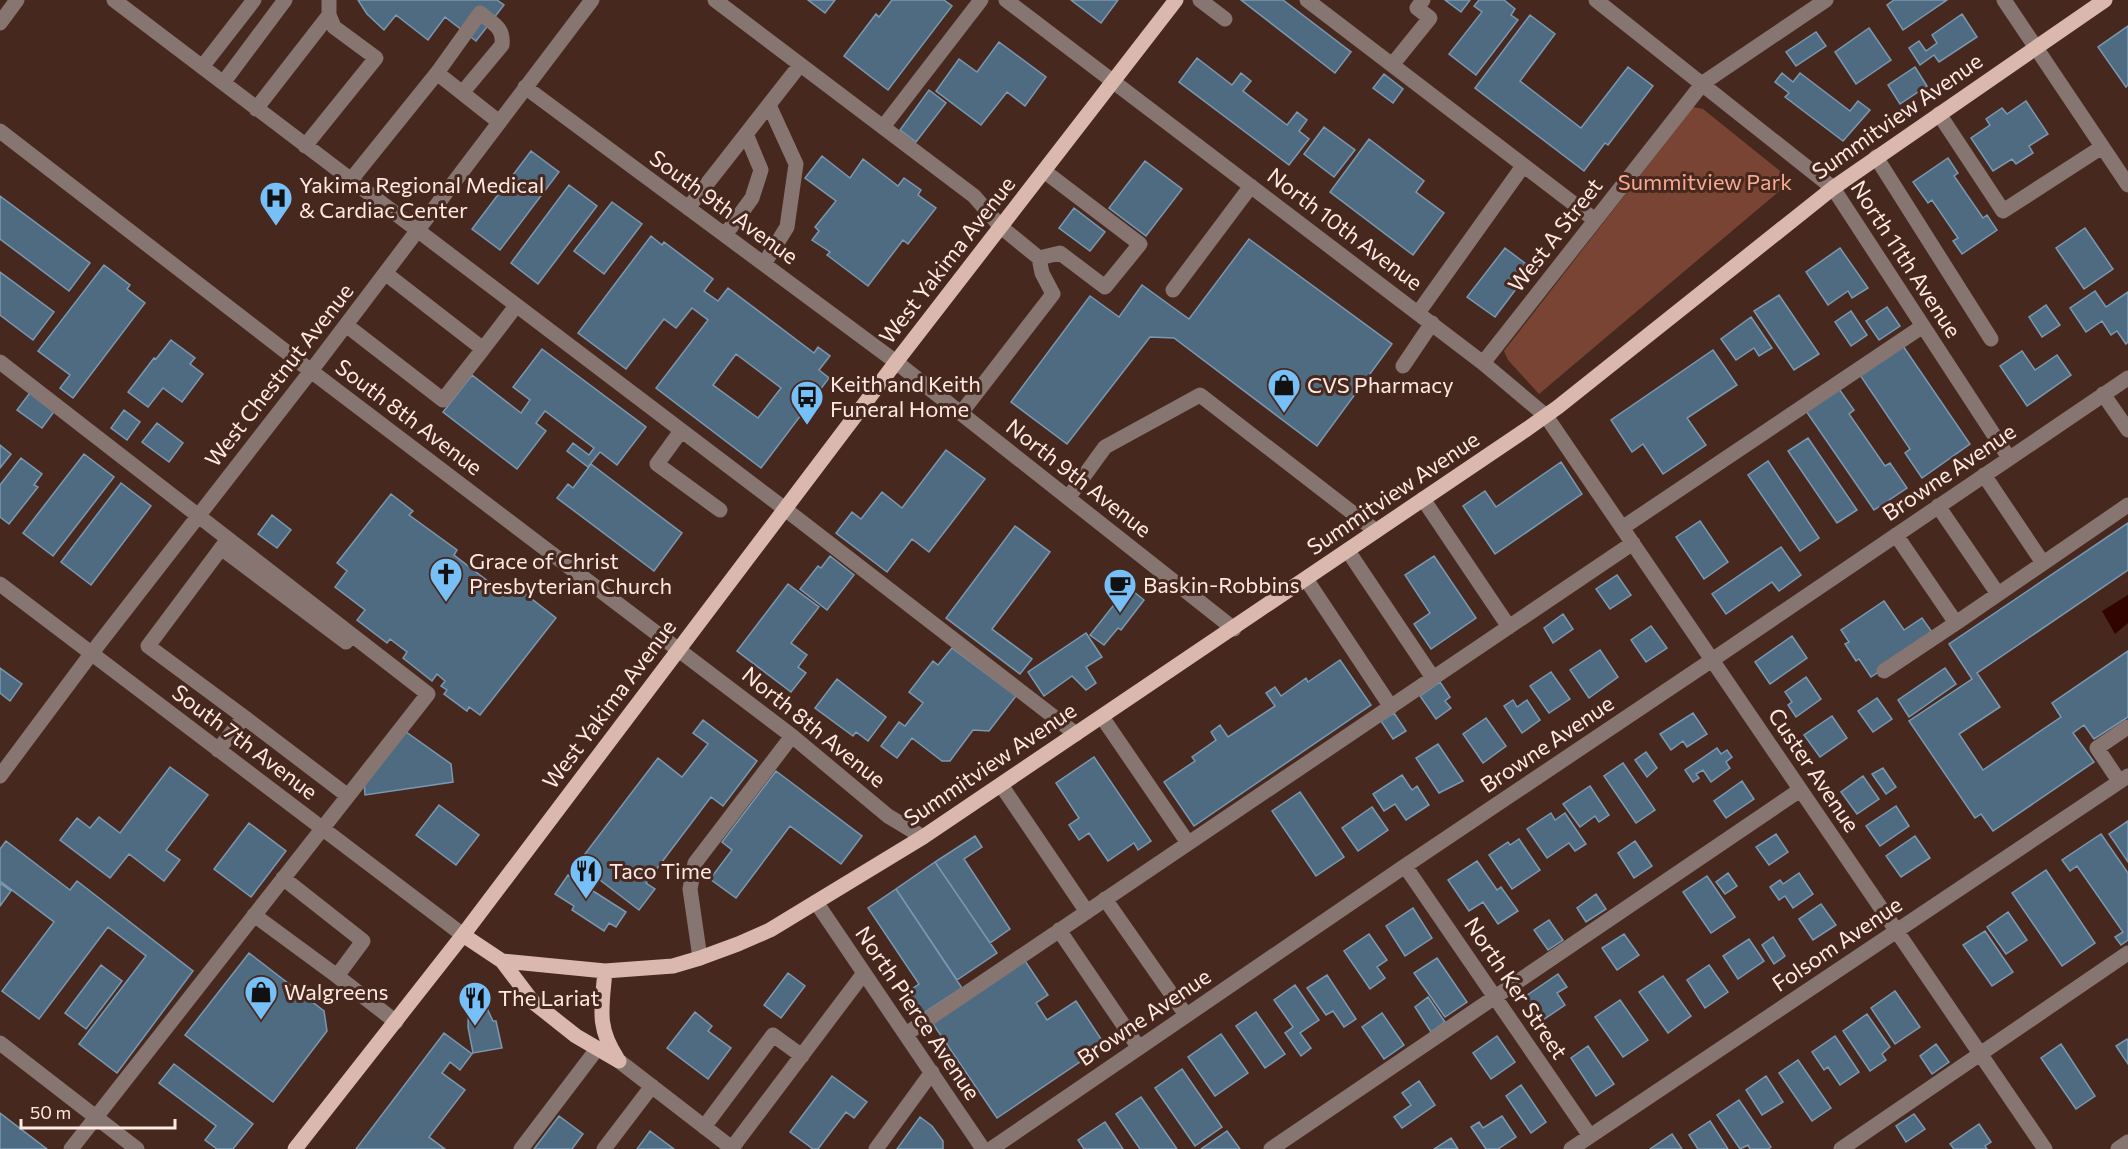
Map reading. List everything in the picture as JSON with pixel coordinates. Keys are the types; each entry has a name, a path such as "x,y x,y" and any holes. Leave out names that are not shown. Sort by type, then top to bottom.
{"main road":[{"name":"West Yakima Avenue","path":"295,1149 464,935 896,362 1176,0"},
{"name":"Summitview Avenue","path":"464,935 502,961 605,971 673,966 738,944 770,930 923,837 1546,416 1833,188 2105,0"},
{"path":"502,961 533,1002 576,1036 619,1061"},
{"path":"605,971 602,1021 604,1035 619,1061"}],"street":[{"path":"0,23 17,0"},
{"path":"114,0 785,509 1076,734"},
{"path":"202,67 254,0"},
{"path":"223,83 285,0"},
{"name":"West Chestnut Avenue","path":"0,776 592,0"},
{"path":"715,0 974,196 1001,227 1039,258 1042,273 1053,294 961,413"},
{"path":"883,127 981,0"},
{"name":"North 10th Avenue","path":"1006,0 1432,323 1546,416"},
{"path":"1200,0 1225,19"},
{"path":"1306,0 1595,220"},
{"path":"1392,65 1430,18 1417,8 1423,0"},
{"name":"North 11th Avenue","path":"1596,0 1833,188 2009,458"},
{"name":"West A Street","path":"1483,363 1703,83 1826,0"},
{"path":"2004,0 2128,185"},
{"path":"256,109 329,8"},
{"path":"305,146 376,58 334,27 329,8"},
{"path":"350,181 437,73 480,13 498,28 503,36 502,45 462,93"},
{"path":"688,208 800,65"},
{"path":"437,73 499,122"},
{"name":"South 9th Avenue","path":"525,87 896,362"},
{"path":"764,264 787,228 796,164 769,105"},
{"path":"1940,114 2003,211 2102,147"},
{"name":"South 8th Avenue","path":"0,131 678,650"},
{"path":"725,235 752,198 761,170 746,134"},
{"path":"1876,157 1991,339"},
{"path":"1418,313 1524,166"},
{"path":"1039,258 1060,253 1105,287 1140,244 1044,171"},
{"path":"1173,290 1251,186"},
{"path":"385,273 483,349"},
{"path":"346,325 443,400 516,306"},
{"path":"1403,366 1432,323"},
{"path":"1622,528 1923,326"},
{"path":"0,362 198,516 225,544 366,658 372,650 429,694 71,1149"},
{"name":"North 9th Avenue","path":"896,362 1234,628"},
{"name":"Browne Avenue","path":"991,1149 1405,866 2128,378"},
{"path":"2103,394 2128,430"},
{"path":"1068,498 1105,447 1200,395 1376,531"},
{"name":"Custer Avenue","path":"1546,416 2045,1149"},
{"path":"681,431 657,464 720,510"},
{"path":"1984,475 2043,563"},
{"path":"1423,499 1509,627"},
{"path":"1884,671 2128,505"},
{"path":"1938,506 1998,594"},
{"path":"1896,535 1956,623"},
{"path":"906,1034 1632,543"},
{"path":"225,544 148,646 348,796"},
{"path":"1348,550 1432,678"},
{"path":"1306,579 1390,706"},
{"name":"South 7th Avenue","path":"0,584 464,935"},
{"name":"North 8th Avenue","path":"678,650 792,736 888,816 923,837"},
{"path":"218,750 244,717"},
{"path":"1102,717 1188,843"},
{"path":"2124,779 2097,748 2128,727"},
{"path":"700,958 690,889 695,864 792,736"},
{"name":"Folsom Avenue","path":"1571,1149 2124,779"},
{"path":"1000,785 1087,912"},
{"path":"1271,1149 1800,790"},
{"name":"North Ker Street","path":"1405,866 1590,1136"},
{"path":"283,878 363,941 337,976"},
{"path":"1105,899 1186,1015"},
{"name":"North Pierce Avenue","path":"816,902 982,1149"},
{"path":"254,915 396,1022"},
{"path":"1059,930 1138,1048"},
{"path":"1841,1149 2128,953"},
{"path":"619,1061 733,1149 864,973"},
{"path":"704,1127 772,1035 802,1056"},
{"path":"0,1043 137,1149"},
{"path":"521,1149 597,1049"},
{"path":"876,1149 932,1072"},
{"path":"604,1149 652,1086"},
{"path":"2118,1149 2128,1142"}],"green space":[{"name":"Summitview Park","path":"1693,107 1703,109 1785,175 1784,187 1539,394 1508,360 1504,351"}],"shaded area":[{"path":"2128,595 2128,623 2115,634 2102,611"}],"building":[{"path":"358,0 497,0 504,5 476,41 445,17 428,40 396,15 384,30 367,14"},
{"path":"808,0 835,0 825,13"},
{"path":"892,0 944,0 952,6 888,90 844,56 876,14 879,17"},
{"path":"1071,0 1118,0 1101,23"},
{"path":"1241,0 1283,0 1351,52 1335,73"},
{"path":"1445,0 1470,0 1461,12"},
{"path":"1479,0 1504,0 1515,9 1511,15 1518,20 1476,75 1449,54 1482,12 1474,6"},
{"path":"1894,0 1947,0 1903,30 1887,5"},
{"path":"1962,14 1977,37 1939,62 1934,55 1920,65 1909,48 1919,41 1926,51 1937,43 1932,35"},
{"path":"1530,15 1555,34 1520,81 1581,128 1628,67 1653,86 1608,145 1605,143 1584,171 1475,88"},
{"path":"2128,26 2128,85 2126,87 2098,47"},
{"path":"1869,28 1891,60 1856,84 1835,52"},
{"path":"1816,32 1826,46 1796,66 1786,52"},
{"path":"999,42 1046,77 1025,106 1007,92 981,125 936,91 959,59 977,72"},
{"path":"1197,58 1232,85 1241,73 1251,81 1243,91 1287,125 1297,112 1307,120 1299,131 1309,139 1289,165 1179,82"},
{"path":"1915,67 1927,86 1900,104 1888,85"},
{"path":"1782,73 1793,82 1800,73 1850,111 1858,101 1870,110 1843,141 1785,97 1789,93 1775,82"},
{"path":"1384,74 1403,89 1393,103 1373,88"},
{"path":"929,90 946,103 916,142 900,130"},
{"path":"2026,101 2048,134 2029,146 2033,153 2016,164 2012,159 1993,171 1971,138 1990,125 1986,119 2002,108 2007,114"},
{"path":"1324,127 1355,150 1334,177 1304,154"},
{"path":"1369,139 1424,181 1416,192 1444,213 1413,255 1330,192"},
{"path":"531,151 559,172 500,250 472,229"},
{"path":"822,156 850,178 863,159 898,186 904,178 921,190 918,195 936,208 908,244 903,240 868,286 827,255 830,252 812,240 819,231 815,227 836,201 805,178"},
{"path":"1948,158 1958,173 1954,176 1983,218 1987,215 1997,230 1962,254 1953,241 1958,238 1932,200 1928,203 1913,182"},
{"path":"1145,161 1182,189 1146,236 1109,208"},
{"path":"569,185 597,206 538,284 511,263"},
{"path":"0,196 90,263 69,291 0,239"},
{"path":"612,202 642,224 604,274 574,251"},
{"path":"1074,208 1105,232 1090,251 1059,228"},
{"path":"2085,228 2113,269 2084,289 2056,248"},
{"path":"651,236 662,245 664,242 713,279 704,291 718,301 728,288 814,353 818,347 830,356 819,370 829,378 761,468 656,388 708,320 692,308 676,328 664,319 626,369 578,333","holes":["736,354 781,388 758,418 713,385"]},
{"path":"1249,239 1392,344 1317,446 1174,338 1150,337 1067,444 1011,402 1090,296 1119,317 1142,285 1189,319"},
{"path":"1505,248 1526,264 1511,284 1516,289 1495,317 1467,297"},
{"path":"1840,248 1868,288 1852,298 1848,291 1828,305 1806,272"},
{"path":"104,265 130,285 127,289 145,303 73,398 60,388 70,375 38,351"},
{"path":"0,272 54,312 33,340 0,315"},
{"path":"2095,291 2106,307 2128,292 2128,342 2126,344 2117,331 2111,335 2102,321 2086,332 2070,308"},
{"path":"1779,295 1819,354 1794,370 1754,311"},
{"path":"2046,305 2060,325 2042,337 2029,317"},
{"path":"1887,307 1900,326 1879,340 1866,321"},
{"path":"1851,311 1867,335 1851,346 1835,322"},
{"path":"1751,317 1772,348 1759,356 1754,348 1736,360 1721,339"},
{"path":"171,340 195,358 190,364 203,374 182,402 163,388 148,407 128,392"},
{"path":"1903,346 1970,444 1922,478 1905,453 1910,449 1860,375"},
{"path":"542,349 646,427 617,465 600,452 588,467 567,451 573,443 589,455 594,448 545,411 536,423 546,431 517,469 443,412 472,375 521,413 530,400 513,387"},
{"path":"1713,350 1737,385 1687,418 1706,445 1663,474 1643,444 1632,452 1611,420"},
{"path":"2022,351 2035,370 2057,355 2071,375 2027,406 2000,366"},
{"path":"1839,389 1854,410 1849,414 1885,466 1890,463 1907,488 1874,510 1806,411"},
{"path":"32,390 56,409 42,428 17,410"},
{"path":"124,410 140,422 127,440 111,428"},
{"path":"157,423 183,443 169,462 142,442"},
{"path":"1808,438 1857,510 1837,523 1788,451"},
{"path":"0,445 11,454 0,468"},
{"path":"946,450 985,479 929,552 912,539 887,572 836,533 852,512 861,519 882,492 902,508"},
{"path":"84,454 114,477 53,556 23,533"},
{"path":"21,458 42,474 34,485 38,487 9,524 0,517 0,485"},
{"path":"1768,461 1819,538 1800,551 1748,475"},
{"path":"1561,462 1582,494 1495,554 1463,506 1485,491 1496,507"},
{"path":"591,464 682,533 654,571 557,498 568,484 573,488"},
{"path":"121,483 151,506 91,585 61,562"},
{"name":"Grace of Christ Presbyterian Church","path":"391,494 413,511 409,515 457,550 454,555 506,595 514,585 556,618 480,715 469,707 467,711 444,694 447,690 441,686 445,681 437,674 432,681 403,658 407,652 390,639 387,643 357,620 365,610 335,587 347,571 337,563"},
{"path":"272,515 291,530 277,548 258,534"},
{"path":"1700,521 1728,562 1704,579 1676,537"},
{"path":"2128,523 2128,570 1977,673 2000,707 1959,734 1983,770 2061,717 2052,703 2128,651 2128,717 2094,739 2084,725 2073,733 2094,762 1993,831 1981,814 1975,818 1909,721 1972,679 1949,644"},
{"path":"1015,526 1050,552 992,629 1032,659 1020,674 946,618"},
{"path":"1781,547 1801,575 1779,591 1772,582 1726,614 1712,594"},
{"path":"830,556 854,575 827,610 800,589 818,566 821,568"},
{"path":"1434,556 1476,618 1431,649 1414,624 1430,613 1405,575"},
{"path":"1617,575 1631,595 1610,609 1596,589"},
{"path":"788,584 819,607 791,643 807,655 798,667 806,673 791,692 737,651"},
{"name":"Baskin-Robbins","path":"1128,587 1144,600 1121,630 1118,628 1104,645 1090,635"},
{"path":"1884,601 1904,630 1922,618 1934,635 1871,677 1859,659 1856,661 1845,644 1849,642 1841,630"},
{"path":"1563,614 1573,629 1553,643 1544,628"},
{"path":"1651,626 1667,648 1646,662 1631,640"},
{"path":"1086,633 1102,657 1086,667 1096,683 1086,690 1072,676 1044,696 1028,672"},
{"path":"1792,636 1807,658 1770,684 1755,662"},
{"path":"952,648 1016,696 989,731 973,730 950,761 942,761 912,738 897,758 881,746 899,722 905,726 923,703 909,692 933,661 938,665"},
{"path":"1600,650 1618,677 1589,698 1570,670"},
{"path":"1340,660 1371,705 1194,826 1164,782 1195,761 1192,757 1216,740 1211,732 1220,725 1228,737 1275,706 1266,693 1275,687 1281,696 1306,678 1308,682"},
{"path":"0,668 22,684 10,701 0,693"},
{"path":"1945,668 1956,684 1909,717 1898,700"},
{"path":"1551,672 1570,699 1549,713 1530,686"},
{"path":"1806,677 1821,699 1796,717 1788,705 1792,702 1785,692"},
{"path":"837,679 886,717 868,741 856,732 853,736 815,708"},
{"path":"1440,682 1450,697 1445,701 1451,708 1436,719 1420,696"},
{"path":"1877,698 1892,719 1873,732 1858,711"},
{"path":"1513,700 1517,707 1527,700 1540,720 1522,733 1504,706"},
{"path":"1394,713 1406,731 1393,739 1381,721"},
{"path":"1693,713 1707,734 1687,747 1683,741 1671,750 1660,734"},
{"path":"1832,716 1847,738 1820,757 1804,735"},
{"path":"1486,718 1506,746 1483,763 1463,734"},
{"path":"703,720 757,761 723,806 711,797 646,883 655,889 639,910 578,863 658,758 682,777 708,744 693,733"},
{"path":"402,729 451,764 453,782 365,795 364,779"},
{"path":"1438,744 1463,781 1439,793 1416,758"},
{"path":"1717,748 1721,754 1727,750 1732,757 1726,762 1730,768 1711,782 1703,770 1696,774 1699,778 1693,782 1685,770"},
{"path":"1646,752 1657,768 1647,777 1635,760"},
{"path":"1094,757 1151,841 1138,850 1134,843 1108,861 1089,833 1079,840 1069,825 1079,818 1056,783"},
{"path":"1623,763 1655,810 1636,823 1604,776"},
{"path":"170,767 208,795 166,850 180,860 164,881 129,854 110,878 60,840 77,818 90,828 99,817 120,833"},
{"path":"1883,768 1896,787 1886,794 1872,774"},
{"path":"776,771 862,836 841,864 790,826 736,898 710,879 732,850 722,842"},
{"path":"1402,775 1412,790 1417,786 1429,805 1406,820 1395,804 1384,811 1373,794"},
{"path":"1863,776 1879,799 1857,814 1841,792"},
{"path":"1742,781 1754,799 1726,818 1714,801"},
{"path":"1590,786 1609,815 1599,822 1595,816 1580,827 1563,804"},
{"path":"1300,792 1344,857 1316,876 1272,811"},
{"path":"439,805 479,835 456,865 416,835"},
{"path":"1896,806 1909,826 1880,846 1866,826"},
{"path":"1372,807 1388,830 1358,851 1342,828"},
{"path":"1551,813 1555,820 1565,813 1586,844 1575,851 1569,843 1547,858 1527,829"},
{"path":"2128,821 2128,862 2109,834"},
{"path":"249,823 286,851 251,897 214,869"},
{"path":"1776,834 1788,852 1769,865 1756,847"},
{"path":"2101,834 2128,873 2128,940 2121,945 2115,937 2123,932 2077,866 2070,871 2062,860"},
{"path":"975,836 982,847 964,859 1010,929 990,943 935,862"},
{"path":"1915,836 1930,858 1901,877 1886,856"},
{"path":"1519,839 1540,870 1512,889 1489,855 1508,842 1510,845"},
{"path":"6,841 70,890 77,881 193,971 117,1073 79,1044 146,956 108,927 39,1019 2,991 54,922 0,881 0,849"},
{"path":"1635,841 1652,866 1634,878 1618,853"},
{"path":"1477,861 1497,890 1501,887 1518,911 1498,924 1483,902 1469,911 1448,880"},
{"path":"935,862 997,953 957,980 896,889"},
{"path":"2046,870 2095,943 2062,966 2012,893"},
{"path":"1728,873 1737,886 1725,894 1716,882"},
{"path":"1799,873 1813,894 1793,908 1785,896 1779,900 1770,887 1780,880 1783,884"},
{"name":"Taco Time","path":"568,875 626,912 616,927 609,923 604,931 572,910 574,906 555,894"},
{"path":"1707,876 1735,917 1711,933 1683,892"},
{"path":"0,883 11,891 0,906"},
{"path":"896,889 962,988 918,1017 903,995 919,984 868,908"},
{"path":"1596,894 1606,909 1586,922 1577,908"},
{"path":"1821,904 1836,925 1813,940 1799,919"},
{"path":"1413,908 1432,938 1405,956 1386,926"},
{"path":"2008,912 2027,940 2006,954 1987,927"},
{"path":"1549,920 1563,940 1548,950 1534,930"},
{"path":"1985,931 2013,972 1992,986 1963,945"},
{"path":"1369,934 1387,960 1377,967 1385,978 1370,989 1344,951"},
{"path":"1624,934 1639,955 1617,970 1602,948"},
{"path":"1773,937 1785,956 1774,964 1762,945"},
{"path":"1749,939 1764,961 1738,979 1723,956"},
{"name":"Walgreens","path":"249,953 324,1011 327,1031 273,1102 185,1035"},
{"path":"1023,958 1048,995 1036,1003 1047,1020 1076,1001 1105,1045 997,1118 931,1021"},
{"path":"1437,958 1467,1002 1445,1017 1414,973"},
{"path":"101,965 122,981 86,1029 65,1013"},
{"path":"1709,965 1728,992 1705,1008 1687,980"},
{"path":"788,973 805,986 781,1018 764,1005"},
{"path":"1558,974 1567,987 1557,993 1565,1005 1543,1020 1526,996"},
{"path":"1327,975 1356,1019 1344,1027 1333,1011 1326,1015 1307,988"},
{"path":"1663,976 1691,1016 1668,1033 1639,992"},
{"path":"1295,985 1319,1020 1300,1033 1311,1048 1301,1056 1285,1033 1293,1027 1274,1000"},
{"path":"1895,991 1920,1027 1895,1044 1871,1008"},
{"path":"481,996 493,1021 496,1021 502,1048 473,1053 468,1027 469,998"},
{"path":"1428,997 1445,1022 1431,1032 1415,1007"},
{"path":"1620,1000 1648,1040 1623,1057 1595,1017"},
{"path":"695,1012 712,1026 708,1031 731,1048 708,1079 667,1048"},
{"path":"1256,1012 1285,1054 1265,1068 1236,1026"},
{"path":"1382,1013 1404,1045 1384,1059 1362,1027"},
{"path":"1867,1014 1890,1047 1882,1054 1886,1060 1870,1071 1843,1031"},
{"path":"444,1033 472,1054 460,1070 450,1062 442,1073 465,1090 429,1137 445,1149 356,1149"},
{"path":"1221,1034 1248,1073 1215,1096 1188,1057"},
{"path":"1497,1036 1515,1062 1491,1079 1473,1053"},
{"path":"1835,1036 1859,1072 1840,1085 1828,1067 1824,1070 1812,1052"},
{"path":"2127,1039 2128,1041 2128,1064 2116,1046"},
{"path":"1936,1044 1949,1062 1932,1074 1920,1056"},
{"path":"2061,1044 2095,1096 2076,1109 2041,1058"},
{"path":"1588,1046 1614,1084 1596,1096 1571,1058"},
{"path":"1798,1060 1831,1108 1812,1121 1779,1073"},
{"path":"174,1064 253,1124 233,1149 217,1149 205,1140 216,1126 159,1083"},
{"path":"1182,1069 1222,1127 1195,1146 1155,1088"},
{"path":"832,1076 867,1102 854,1118 846,1112 818,1149 813,1149 790,1132"},
{"path":"1766,1076 1783,1102 1762,1115 1746,1090"},
{"path":"1419,1081 1435,1105 1402,1128 1394,1117 1411,1105 1402,1093"},
{"path":"1521,1085 1546,1122 1531,1133 1506,1096"},
{"path":"1141,1097 1177,1149 1140,1149 1116,1114"},
{"path":"1739,1100 1771,1147 1768,1149 1750,1149 1748,1145 1740,1149 1717,1115"},
{"path":"0,1113 47,1149 0,1149"},
{"path":"1914,1114 1925,1129 1906,1142 1896,1126"},
{"path":"559,1116 583,1134 572,1149 534,1149"},
{"path":"1502,1116 1516,1137 1498,1149 1486,1149 1471,1127 1479,1122 1483,1128"},
{"path":"920,1117 932,1126 943,1141 943,1149 897,1149"},
{"path":"1710,1121 1728,1149 1698,1149 1689,1135"},
{"path":"1105,1122 1123,1149 1084,1149 1078,1140"},
{"path":"1979,1124 1991,1142 1985,1146 1987,1149 1954,1149 1950,1144"},
{"path":"650,1131 674,1149 637,1149"},
{"path":"1227,1131 1240,1149 1201,1149"},
{"path":"1672,1134 1682,1149 1650,1149"},
{"path":"1451,1138 1458,1149 1434,1149"}],"place":[{"name":"Yakima Regional Medical & Cardiac Center","path":"276,227"},
{"name":"CVS Pharmacy","path":"1284,414"},
{"name":"Keith and Keith Funeral Home","path":"807,426"},
{"name":"Grace of Christ Presbyterian Church","path":"446,603"},
{"name":"Baskin-Robbins","path":"1120,614"},
{"name":"Taco Time","path":"586,900"},
{"name":"Walgreens","path":"261,1021"},
{"name":"The Lariat","path":"475,1027"}]}
